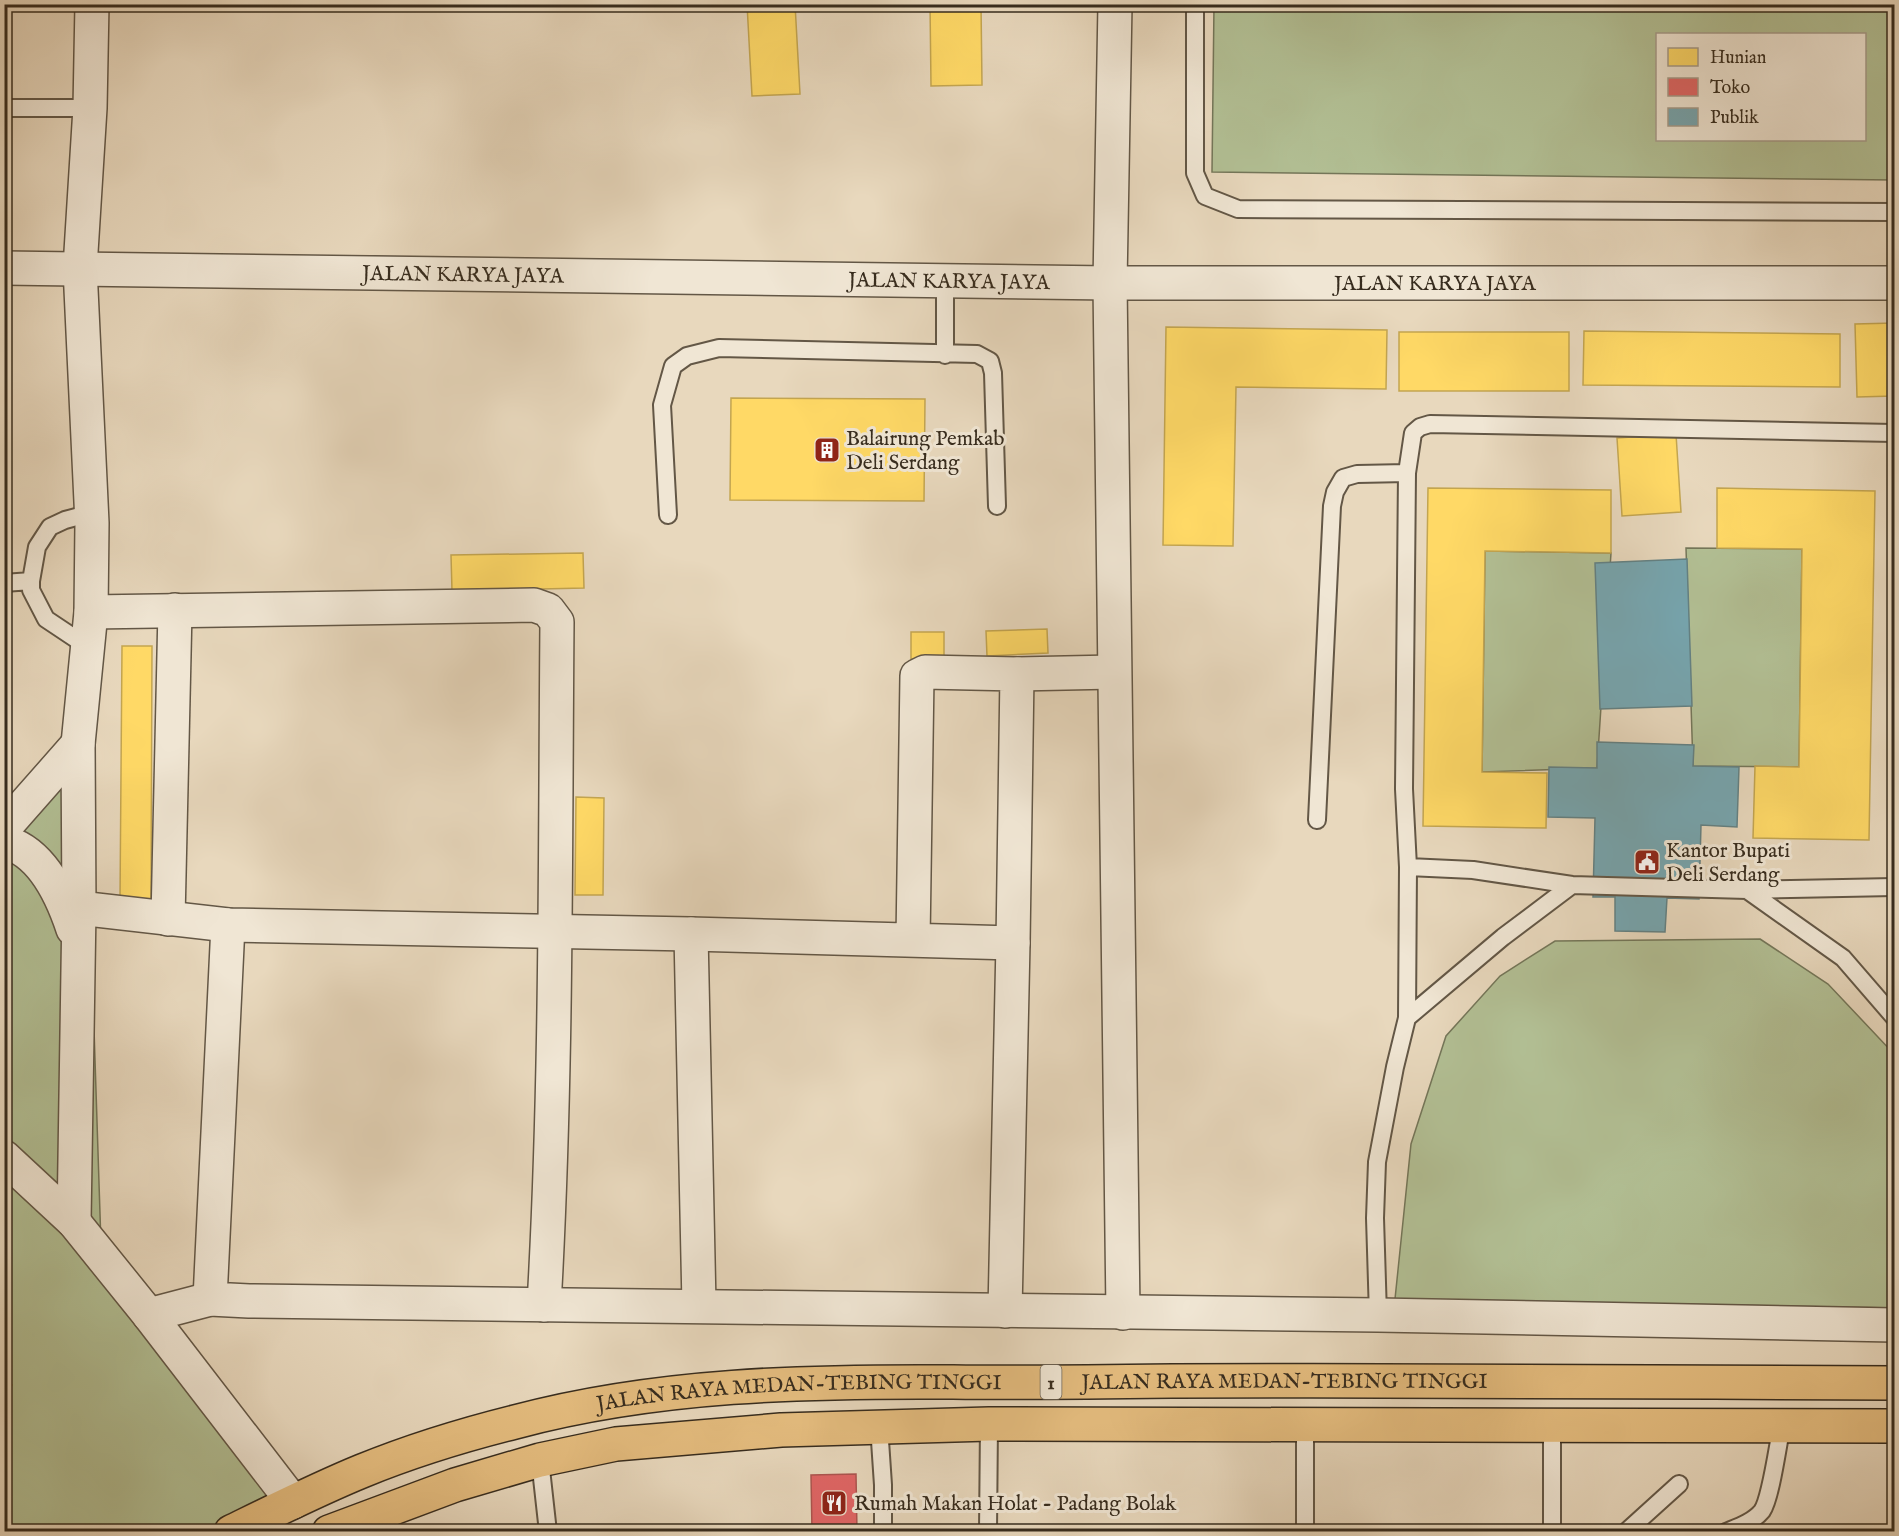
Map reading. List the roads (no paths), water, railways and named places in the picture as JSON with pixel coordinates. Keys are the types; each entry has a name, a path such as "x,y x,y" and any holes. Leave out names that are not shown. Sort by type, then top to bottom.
{"highway":[{"name":"JALAN RAYA MEDAN-TEBING TINGGI","path":"231,1532 363,1471 437,1444 518,1421 603,1403 676,1394 779,1385 875,1381 1353,1380 1894,1383"},
{"name":"JALAN RAYA MEDAN-TEBING TINGGI","path":"337,1530 455,1485 540,1460 616,1444 781,1430 989,1424 1894,1426"}],"street":[{"path":"74,1222 79,908 78,744 91,612 91,513 80,268 90,108 92,4"},
{"path":"1115,4 1110,283 1123,1313"},
{"name":"JALAN KARYA JAYA","path":"4,268 1110,283 1894,284"},
{"path":"91,612 534,605 548,610 557,622 550,1206 544,1305"},
{"path":"168,919 176,610"},
{"path":"913,940 917,676 925,672 1017,674 1114,672"},
{"path":"1005,1311 1014,943 1017,674"},
{"path":"4,828 78,744"},
{"path":"4,842 24,850 53,883 67,911 78,942"},
{"path":"79,908 228,925 1014,943"},
{"path":"210,1299 228,925"},
{"path":"691,934 699,1305"},
{"path":"4,1157 74,1222 293,1502"},
{"path":"149,1315 210,1299 1378,1315 1894,1325"}],"lane":[{"path":"1195,4 1195,173 1205,196 1238,209 1894,212"},
{"path":"4,106 10,108 90,108"},
{"path":"945,281 945,355"},
{"path":"668,515 662,405 673,366 687,356 719,348 978,354 990,361 993,373 997,506"},
{"path":"1378,1315 1375,1218 1377,1162 1407,1018 1408,867 1404,789 1407,473 1413,433 1420,427 1430,424 1894,432"},
{"path":"1317,820 1332,506 1335,492 1343,478 1357,474 1407,473"},
{"path":"87,647 46,619 31,590 31,581 37,547 50,527 65,519 91,513"},
{"path":"4,583 31,581"},
{"path":"1408,867 1473,870 1572,885 1747,890 1894,886"},
{"path":"1407,1018 1503,937 1572,885"},
{"path":"1747,890 1843,958 1894,1017"},
{"path":"988,1532 989,1424"},
{"path":"1552,1424 1552,1532"},
{"path":"1305,1425 1305,1532"},
{"path":"1726,1532 1746,1524 1761,1512 1768,1498 1782,1425"},
{"path":"879,1426 883,1532"},
{"path":"540,1460 548,1532"},
{"path":"1626,1532 1678,1484"}],"place":[{"name":"Balairung Pemkab Deli Serdang","path":"827,450"},
{"name":"Kantor Bupati Deli Serdang","path":"1647,862"},
{"name":"Rumah Makan Holat - Padang Bolak","path":"834,1503"}]}
